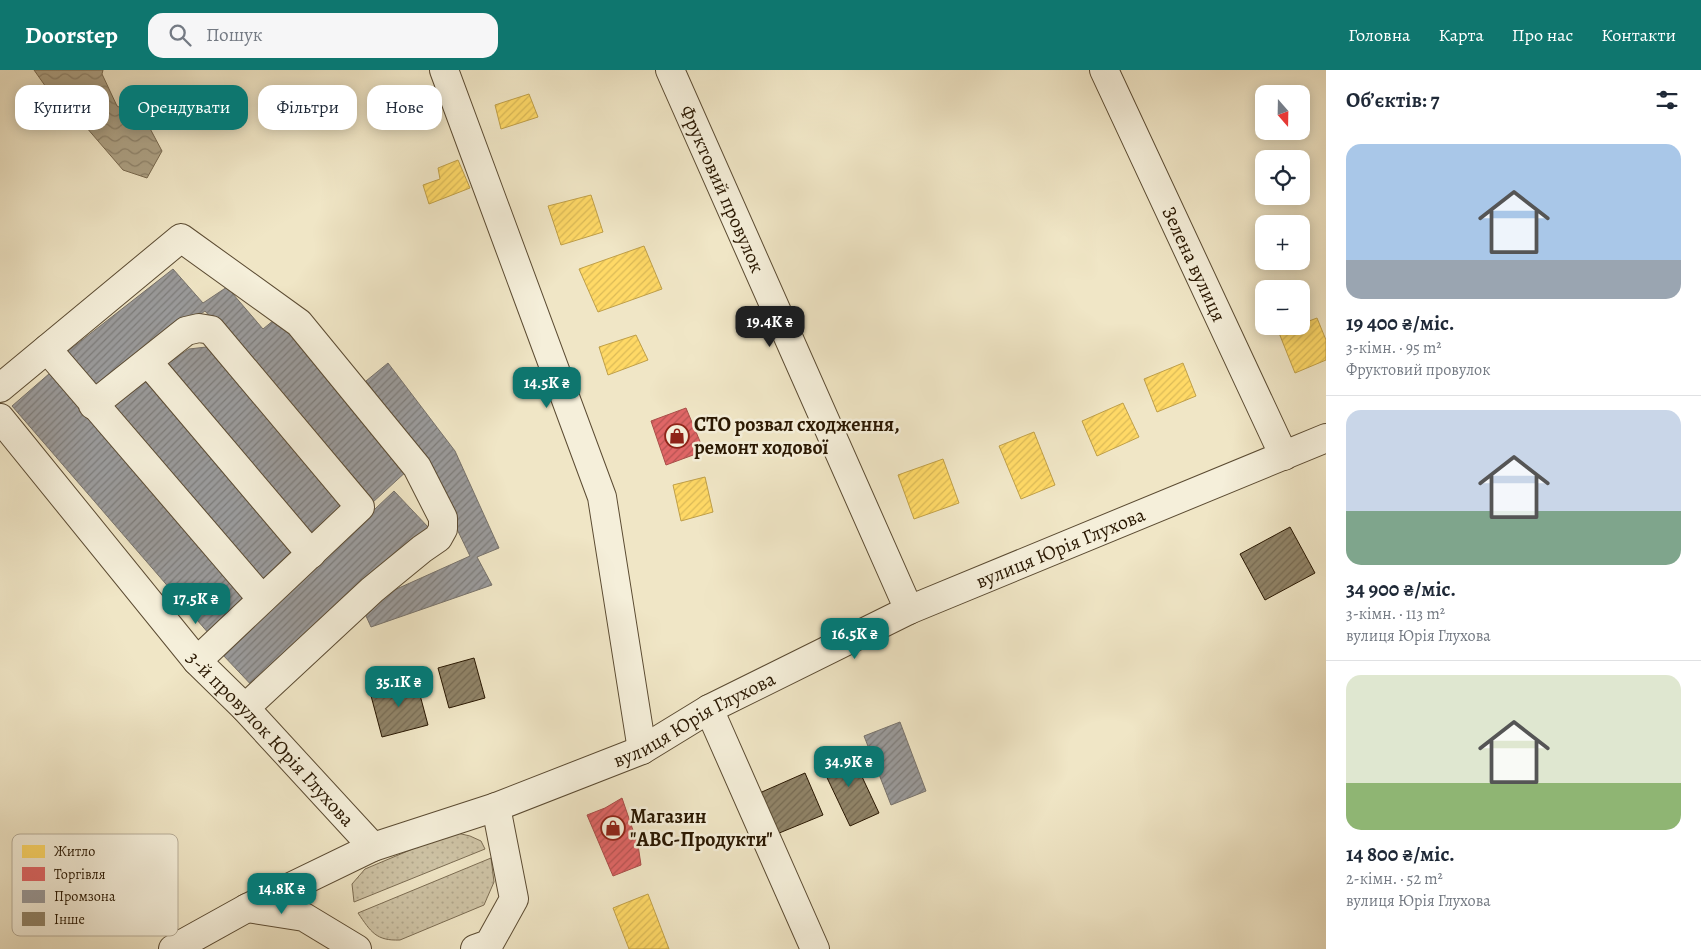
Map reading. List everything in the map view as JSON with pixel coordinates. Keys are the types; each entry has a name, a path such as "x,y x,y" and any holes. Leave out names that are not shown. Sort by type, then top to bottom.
{"street":[{"path":"444,70 602,497 642,750"},
{"name":"Фруктовий провулок","path":"670,70 909,610"},
{"name":"Зелена вулиця","path":"1104,70 1284,456"},
{"path":"0,388 180,238 299,322 417,468 443,518 443,529 438,538 372,590 245,708"},
{"path":"93,404 186,331 199,328 211,330 360,507 197,660"},
{"path":"47,349 262,599"},
{"path":"148,362 311,554"},
{"name":"3-й провулок Юрія Глухова","path":"0,418 197,660 245,708 373,847"},
{"name":"вулиця Юрія Глухова","path":"173,949 246,908 373,847 496,807 642,750 709,709 909,610 1326,438"},
{"path":"709,709 815,949"},
{"path":"475,949 489,944 514,899 496,807"},
{"path":"246,908 304,916 357,949"}],"shaded area":[{"path":"453,832 481,841 485,849 354,902 352,884 365,869"},
{"path":"491,858 494,882 484,905 400,940 385,939 375,934 358,913"}],"water":[{"path":"34,70 103,70 102,74 107,85 45,85"},
{"path":"109,89 119,107 119,130 151,130 162,151 147,178 123,170 89,130 109,130"}],"building: Житло":[{"path":"529,94 538,117 501,129 495,105"},
{"path":"458,160 470,188 429,204 423,185 440,179 438,168"},
{"path":"591,195 603,232 561,245 548,206"},
{"path":"644,246 662,289 598,312 579,269"},
{"path":"1317,318 1326,340 1326,360 1295,373 1280,335 1310,335 1310,321"},
{"path":"636,335 648,360 608,375 599,347"},
{"path":"1183,363 1196,396 1157,412 1144,379"},
{"path":"1123,403 1139,437 1097,456 1082,421"},
{"path":"1034,432 1055,485 1021,499 999,446"},
{"path":"943,459 959,503 914,519 898,475"},
{"path":"705,477 713,512 681,521 673,485"},
{"path":"648,894 669,949 629,949 613,908"}],"building: Торгівля":[{"name":"СТО розвал сходження, ремонт ходової","path":"686,408 704,451 666,465 651,421"},
{"name":"Магазин \"ABC-Продукти\"","path":"622,798 638,845 641,865 613,876 587,815 605,808"}],"building: Промзона":[{"path":"173,269 203,303 227,287 263,329 280,315 409,469 372,503 205,311 92,393 63,355"},
{"path":"215,346 347,507 309,540 168,363 189,349"},
{"path":"388,363 455,451 499,548 477,557 492,585 371,627 361,605 470,556 426,465 366,381"},
{"path":"50,373 248,602 210,635 12,406"},
{"path":"142,377 302,554 265,586 106,409"},
{"path":"394,491 429,528 257,691 222,654"},
{"path":"900,722 926,791 891,805 864,736"}],"building: Інше":[{"path":"1290,527 1315,573 1265,600 1240,554"},
{"path":"474,658 485,698 449,708 438,668"},
{"path":"416,680 428,725 382,737 370,692"},
{"path":"849,749 879,813 850,826 820,763"},
{"path":"805,773 823,815 772,836 755,795"}],"place":[{"name":"СТО розвал сходження, ремонт ходової","path":"677,436"},
{"name":"Магазин \"ABC-Продукти\"","path":"613,828"}]}
